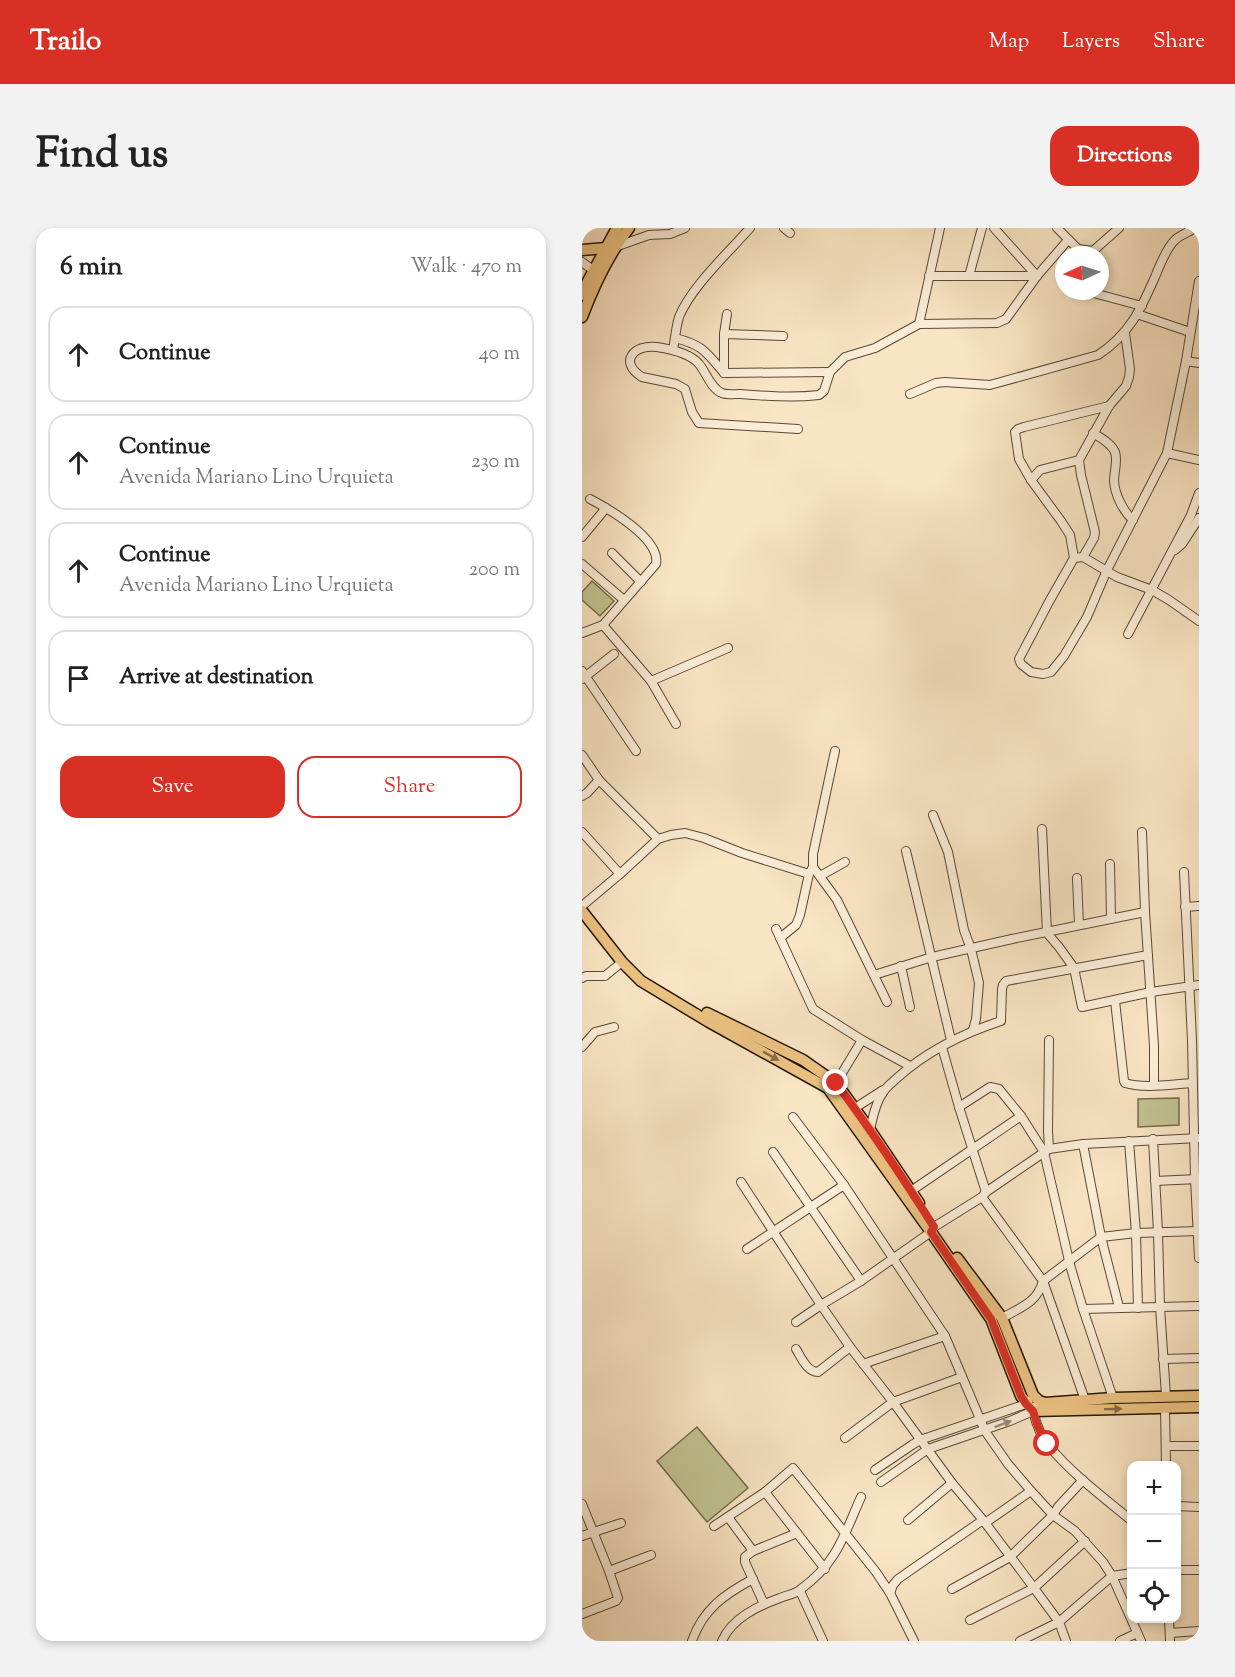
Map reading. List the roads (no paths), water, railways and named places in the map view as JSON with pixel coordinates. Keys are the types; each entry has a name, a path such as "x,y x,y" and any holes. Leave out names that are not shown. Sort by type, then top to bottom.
{"main road":[{"path":"582,295 588,282 597,272 617,228"},
{"path":"582,250 610,247 629,228"},
{"path":"582,317 588,282"},
{"path":"582,911 622,962 641,981 709,1022 828,1088 933,1230 1002,1318 1033,1403"},
{"path":"665,995 803,1060 836,1083 870,1130 991,1319 1021,1396 1033,1403 1165,1402 1199,1396"},
{"path":"1033,1403 1113,1398 1199,1407"}],"street":[{"path":"610,247 649,235 670,234 685,228"},
{"path":"673,350 679,319 686,304 699,285 750,228"},
{"path":"919,324 940,228"},
{"path":"969,276 982,228"},
{"path":"994,228 1037,276"},
{"path":"1057,228 1075,246"},
{"path":"1099,246 1119,228"},
{"path":"910,394 936,383 990,385 1098,355 1112,346 1125,333 1142,306 1174,241 1194,228 1199,235"},
{"path":"798,429 699,423 692,412 685,389 676,384 642,377 632,369 631,355 636,350 654,346 673,350 695,360 717,390 725,393 819,395 824,391 830,372 845,357 875,348 919,324 1002,322 1068,240"},
{"path":"582,262 597,272"},
{"path":"929,276 1037,276"},
{"path":"1109,406 1018,429 1015,432 1019,459 1070,535 1074,558 1019,659 1021,664 1031,672 1043,674 1051,672 1064,656 1087,616 1107,570 1167,453 1186,361 1199,281"},
{"path":"1109,297 1142,306"},
{"path":"1137,314 1190,332"},
{"path":"724,373 724,334 727,315"},
{"path":"1083,557 1095,532 1080,475 1079,460 1109,406 1123,392 1129,377 1125,333"},
{"path":"724,334 783,336"},
{"path":"675,338 701,347 724,373 830,372"},
{"path":"1186,361 1199,363"},
{"path":"1093,433 1108,443 1114,451 1116,460 1114,483 1123,510 1133,520"},
{"path":"1167,453 1199,460"},
{"path":"1031,480 1040,470 1079,460"},
{"path":"1128,634 1191,515 1199,493"},
{"path":"582,633 603,625 656,564 656,555 645,538 628,522 590,499"},
{"path":"582,537 606,508"},
{"path":"1171,553 1182,544 1199,519"},
{"path":"612,553 641,582"},
{"path":"1074,558 1083,557 1117,577 1152,590 1199,621"},
{"path":"582,564 624,600"},
{"path":"603,625 651,681 676,724"},
{"path":"651,681 728,648"},
{"path":"614,654 583,675 636,751"},
{"path":"780,938 796,925 800,915 835,751"},
{"path":"582,755 599,780 658,838"},
{"path":"582,796 599,780"},
{"path":"933,815 948,852 964,930 979,983 973,1030"},
{"path":"1042,829 1047,933 1074,968 1082,1007 1150,992 1199,985"},
{"path":"582,832 620,874"},
{"path":"1142,832 1144,912 1154,1046 1154,1085"},
{"path":"582,906 658,838 671,834 686,833 742,853 811,871 820,876 837,900 886,1002"},
{"path":"906,850 951,1040"},
{"path":"820,876 845,862"},
{"path":"1110,864 1111,919"},
{"path":"1184,872 1189,986 1195,1039 1193,1083 1199,1258"},
{"path":"1077,878 1079,925"},
{"path":"1185,907 1199,906"},
{"path":"874,975 932,957 1144,912"},
{"path":"776,929 813,1009 862,1040 910,1066"},
{"path":"855,1108 884,1089 910,1066 951,1040 1001,1021 1002,989 1006,981 1148,955"},
{"path":"582,978 604,976 622,962"},
{"path":"901,966 910,1007"},
{"path":"1115,1001 1125,1083 1154,1085 1193,1083"},
{"path":"582,1047 595,1032 614,1027"},
{"path":"836,1083 862,1040"},
{"path":"1049,1040 1047,1150 1069,1260 1113,1398"},
{"path":"942,1047 984,1195 1043,1281 1086,1400"},
{"path":"959,1107 993,1086 1002,1091 1047,1150"},
{"path":"870,1130 873,1113 884,1089"},
{"path":"910,1191 1022,1116"},
{"path":"793,1117 844,1185 945,1336 985,1431 1030,1491 1053,1515 1069,1525 1103,1562 1127,1608"},
{"path":"796,1322 861,1281 1047,1150 1083,1144 1196,1138"},
{"path":"1154,1139 1166,1461"},
{"path":"1129,1141 1136,1233 1138,1308"},
{"path":"1083,1144 1101,1237 1119,1307"},
{"path":"773,1152 861,1281"},
{"path":"1155,1181 1197,1179"},
{"path":"741,1182 820,1305 1059,1622 1066,1641"},
{"path":"747,1249 844,1185"},
{"path":"1002,1318 1034,1300 1040,1292 1043,1281 1101,1237 1136,1233 1198,1231"},
{"path":"1083,1309 1199,1306"},
{"path":"863,1364 945,1336"},
{"path":"796,1349 810,1370 818,1372 850,1347"},
{"path":"1162,1359 1199,1358"},
{"path":"845,1438 893,1402 962,1377"},
{"path":"875,1470 920,1440 1033,1403"},
{"path":"881,1482 928,1449 985,1431 1033,1403"},
{"path":"1033,1403 1038,1427 1047,1444 1083,1480 1127,1518"},
{"path":"1166,1446 1198,1446"},
{"path":"714,1526 765,1492 793,1468 845,1532 890,1593 914,1641"},
{"path":"952,1589 1011,1557 1053,1515 1083,1480"},
{"path":"908,1520 952,1483"},
{"path":"890,1593 898,1579 1030,1491"},
{"path":"765,1492 825,1569"},
{"path":"722,1641 740,1618 764,1604 800,1591 825,1569 838,1550 861,1497"},
{"path":"582,1504 618,1598 616,1601 582,1614"},
{"path":"1181,1506 1199,1507"},
{"path":"728,1518 753,1551"},
{"path":"582,1536 621,1523"},
{"path":"764,1604 744,1559 753,1551 797,1533"},
{"path":"970,1620 1034,1588 1085,1541"},
{"path":"609,1571 651,1556"},
{"path":"1181,1570 1199,1570"},
{"path":"1020,1641 1059,1622 1112,1576 1127,1574"},
{"path":"692,1641 701,1621 718,1601 728,1592 753,1579"},
{"path":"800,1591 823,1641"},
{"path":"1120,1641 1139,1637 1134,1623"},
{"path":"1170,1637 1199,1631"}]}
